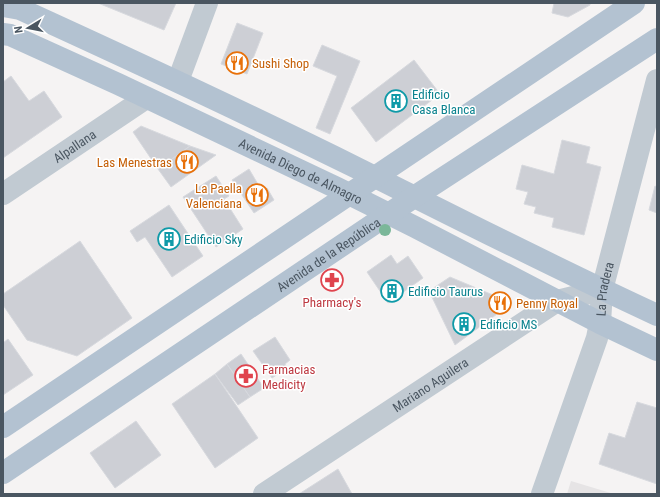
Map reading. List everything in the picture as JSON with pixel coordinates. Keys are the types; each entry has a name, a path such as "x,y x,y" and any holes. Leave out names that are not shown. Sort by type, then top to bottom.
{"main road":[{"path":"3,427 634,3"},
{"name":"Avenida Diego de Almagro","path":"3,6 20,9 178,82 657,316"},
{"name":"Avenida Diego de Almagro","path":"3,34 12,36 118,84 349,194 600,323 657,350"},
{"name":"Avenida de la República","path":"3,473 414,197 657,39"}],"street":[{"path":"178,82 207,3"},
{"name":"La Pradera","path":"542,494 597,338 600,323 602,290 657,80"},
{"name":"Alpallana","path":"3,194 146,98"},
{"name":"Mariano Aguilera","path":"264,494 557,301 602,290"}],"shaded area":[{"path":"571,481 614,494 567,494"}],"building":[{"path":"98,3 176,3 164,30"},
{"path":"554,3 590,3 590,5 568,17 552,13"},
{"path":"237,23 263,33 247,74 221,64"},
{"path":"322,45 360,61 330,134 316,128 337,76 313,66"},
{"name":"Edificio Casa Blanca","path":"414,60 440,94 376,142 351,108"},
{"path":"11,76 29,101 44,91 62,117 3,158 3,82"},
{"path":"141,126 190,146 158,169 133,132"},
{"path":"562,140 590,147 586,163 601,167 584,235 552,227 554,218 534,213 536,207 524,204 528,192 516,189 522,165 554,174"},
{"name":"Las Menestras","path":"190,146 216,155 171,187 158,169"},
{"name":"La Paella Valenciana","path":"249,169 262,191 267,188 274,200 254,213 232,180"},
{"path":"216,176 229,196 224,199 243,229 216,247 183,197"},
{"path":"655,186 657,187 657,213 649,210"},
{"name":"Edificio Sky","path":"169,205 203,256 172,277 145,237 137,242 130,231"},
{"path":"80,241 132,318 77,356 27,340 3,305 3,294"},
{"name":"Edificio Taurus","path":"391,255 397,264 408,256 423,278 388,303 367,272"},
{"name":"Edificio MS","path":"450,277 512,303 455,345 429,291"},
{"path":"275,337 290,360 285,364 287,368 272,378 253,351"},
{"path":"8,339 33,375 3,395 3,343"},
{"name":"Farmacias Medicity","path":"241,354 264,388 250,397 227,364"},
{"path":"227,364 250,397 238,405 215,374"},
{"path":"215,374 258,438 215,468 172,404"},
{"path":"637,402 657,408 657,484 599,464 609,433 625,438"},
{"path":"136,421 161,455 115,488 90,453"},
{"path":"338,469 352,494 299,494"}],"place":[{"name":"Sushi Shop","path":"237,63"},
{"name":"Edificio Casa Blanca","path":"396,101"},
{"name":"Las Menestras","path":"187,162"},
{"name":"La Paella Valenciana","path":"257,195"},
{"name":"Edificio Sky","path":"169,239"},
{"name":"Pharmacy's","path":"332,280"},
{"name":"Edificio Taurus","path":"392,291"},
{"name":"Penny Royal","path":"500,303"},
{"name":"Edificio MS","path":"464,324"},
{"name":"Farmacias Medicity","path":"246,376"}]}
